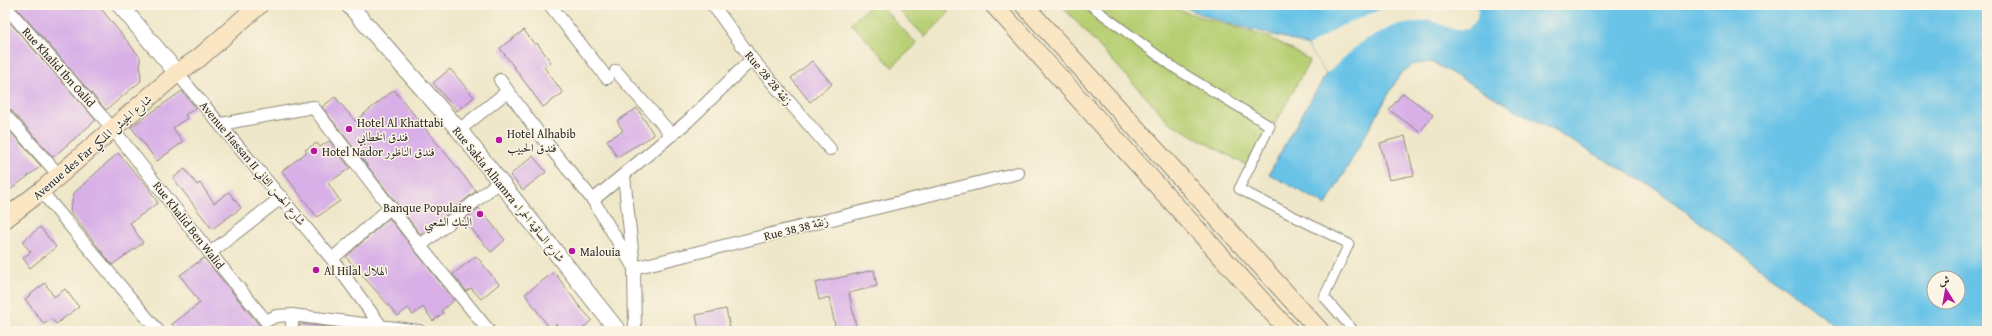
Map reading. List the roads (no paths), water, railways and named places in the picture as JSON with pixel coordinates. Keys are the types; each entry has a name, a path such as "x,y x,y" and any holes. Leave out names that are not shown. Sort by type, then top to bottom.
{"main road":[{"name":"Avenue des Far شارع الجيش الملكي","path":"177,73 191,49 243,5"},
{"name":"Avenue des Far شارع الجيش الملكي","path":"5,219 41,191 177,73 200,58 259,5"},
{"path":"994,5 1289,331"},
{"path":"1024,5 1320,331"}],"street":[{"name":"Avenue Hassan II شارع الحسن الثاني","path":"120,5 282,196 332,259 381,326"},
{"name":"Rue Sakia Alhamra شارع الساقية الحمراء","path":"350,5 459,130 618,331"},
{"path":"550,5 606,78"},
{"name":"Rue 28 زنقة 28","path":"712,5 752,59 830,149"},
{"path":"1090,5 1176,70 1270,126 1239,190 1349,244 1324,297 1354,331"},
{"name":"Rue Khalid Ibn Oalid","path":"5,6 113,128"},
{"path":"593,200 672,135 752,59"},
{"path":"616,70 672,135"},
{"path":"500,80 540,135 593,200 634,268"},
{"path":"459,130 508,91"},
{"path":"221,124 313,107 420,246 489,331"},
{"path":"5,115 59,175"},
{"name":"Rue Khalid Ben Walid","path":"113,128 210,253 266,321 276,316 292,315"},
{"name":"Rue 38 زنقة 38","path":"634,268 1018,173"},
{"path":"624,176 634,268 635,331"},
{"path":"420,246 500,181"},
{"path":"41,191 158,331"},
{"path":"210,253 282,196"},
{"path":"332,259 391,207"},
{"path":"292,331 292,315 342,326 381,326 401,330 419,331"}],"water":[{"path":"1181,5 1987,5 1987,331 1842,331 1655,188 1432,62 1414,64 1400,74 1326,205 1269,174 1326,74 1308,46 1286,38 1230,24 1195,12"}],"place":[{"name":"Hotel Al Khattabi فندق الخطابي","path":"349,129"},
{"name":"Hotel Alhabib فندق الحبيب","path":"499,140"},
{"name":"Hotel Nador فندق الناظور","path":"314,151"},
{"name":"Banque Populaire البنك الشعبي","path":"480,214"},
{"name":"Malouia","path":"572,251"},
{"name":"Al Hilal الهلال","path":"316,270"}]}
